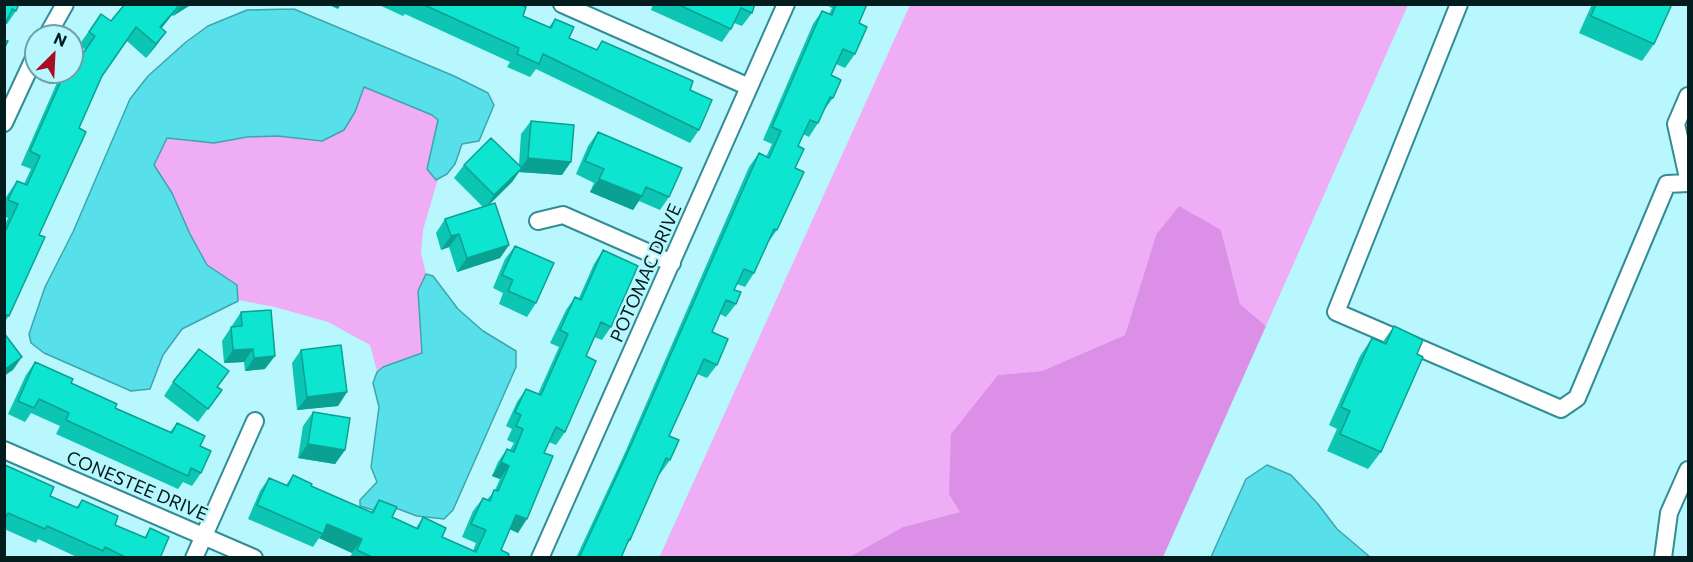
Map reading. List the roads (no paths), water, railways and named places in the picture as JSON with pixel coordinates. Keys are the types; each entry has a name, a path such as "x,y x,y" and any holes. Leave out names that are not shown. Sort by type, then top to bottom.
{"street":[{"path":"54,24 65,4"},
{"path":"562,4 749,87"},
{"name":"POTOMAC DRIVE","path":"540,558 786,4"},
{"path":"1459,4 1336,312 1561,409 1577,398 1667,184 1689,183"},
{"path":"4,123 24,80"},
{"path":"1689,96 1676,124 1689,178"},
{"path":"538,221 563,215 672,263"},
{"path":"194,558 255,421"},
{"name":"CONESTEE DRIVE","path":"4,450 254,558"},
{"path":"1664,558 1669,513 1689,470"}],"water":[{"path":"294,9 454,76 488,93 494,105 479,141 462,144 455,164 447,174 436,180 427,169 438,120 432,115 364,87 355,112 344,130 322,141 278,136 247,137 214,143 167,138 154,165 172,193 207,265 237,285 238,301 182,329 163,355 150,389 131,391 44,353 31,343 29,334 45,287 73,232 130,99 148,76 208,26 247,10"},
{"path":"426,274 433,276 458,309 483,331 516,351 516,367 453,510 444,519 417,516 385,504 376,511 360,506 360,500 377,482 371,467 379,407 373,383 377,372 383,367 422,353 418,291"},
{"path":"1267,465 1291,475 1337,529 1370,557 1211,557 1246,479"}]}
